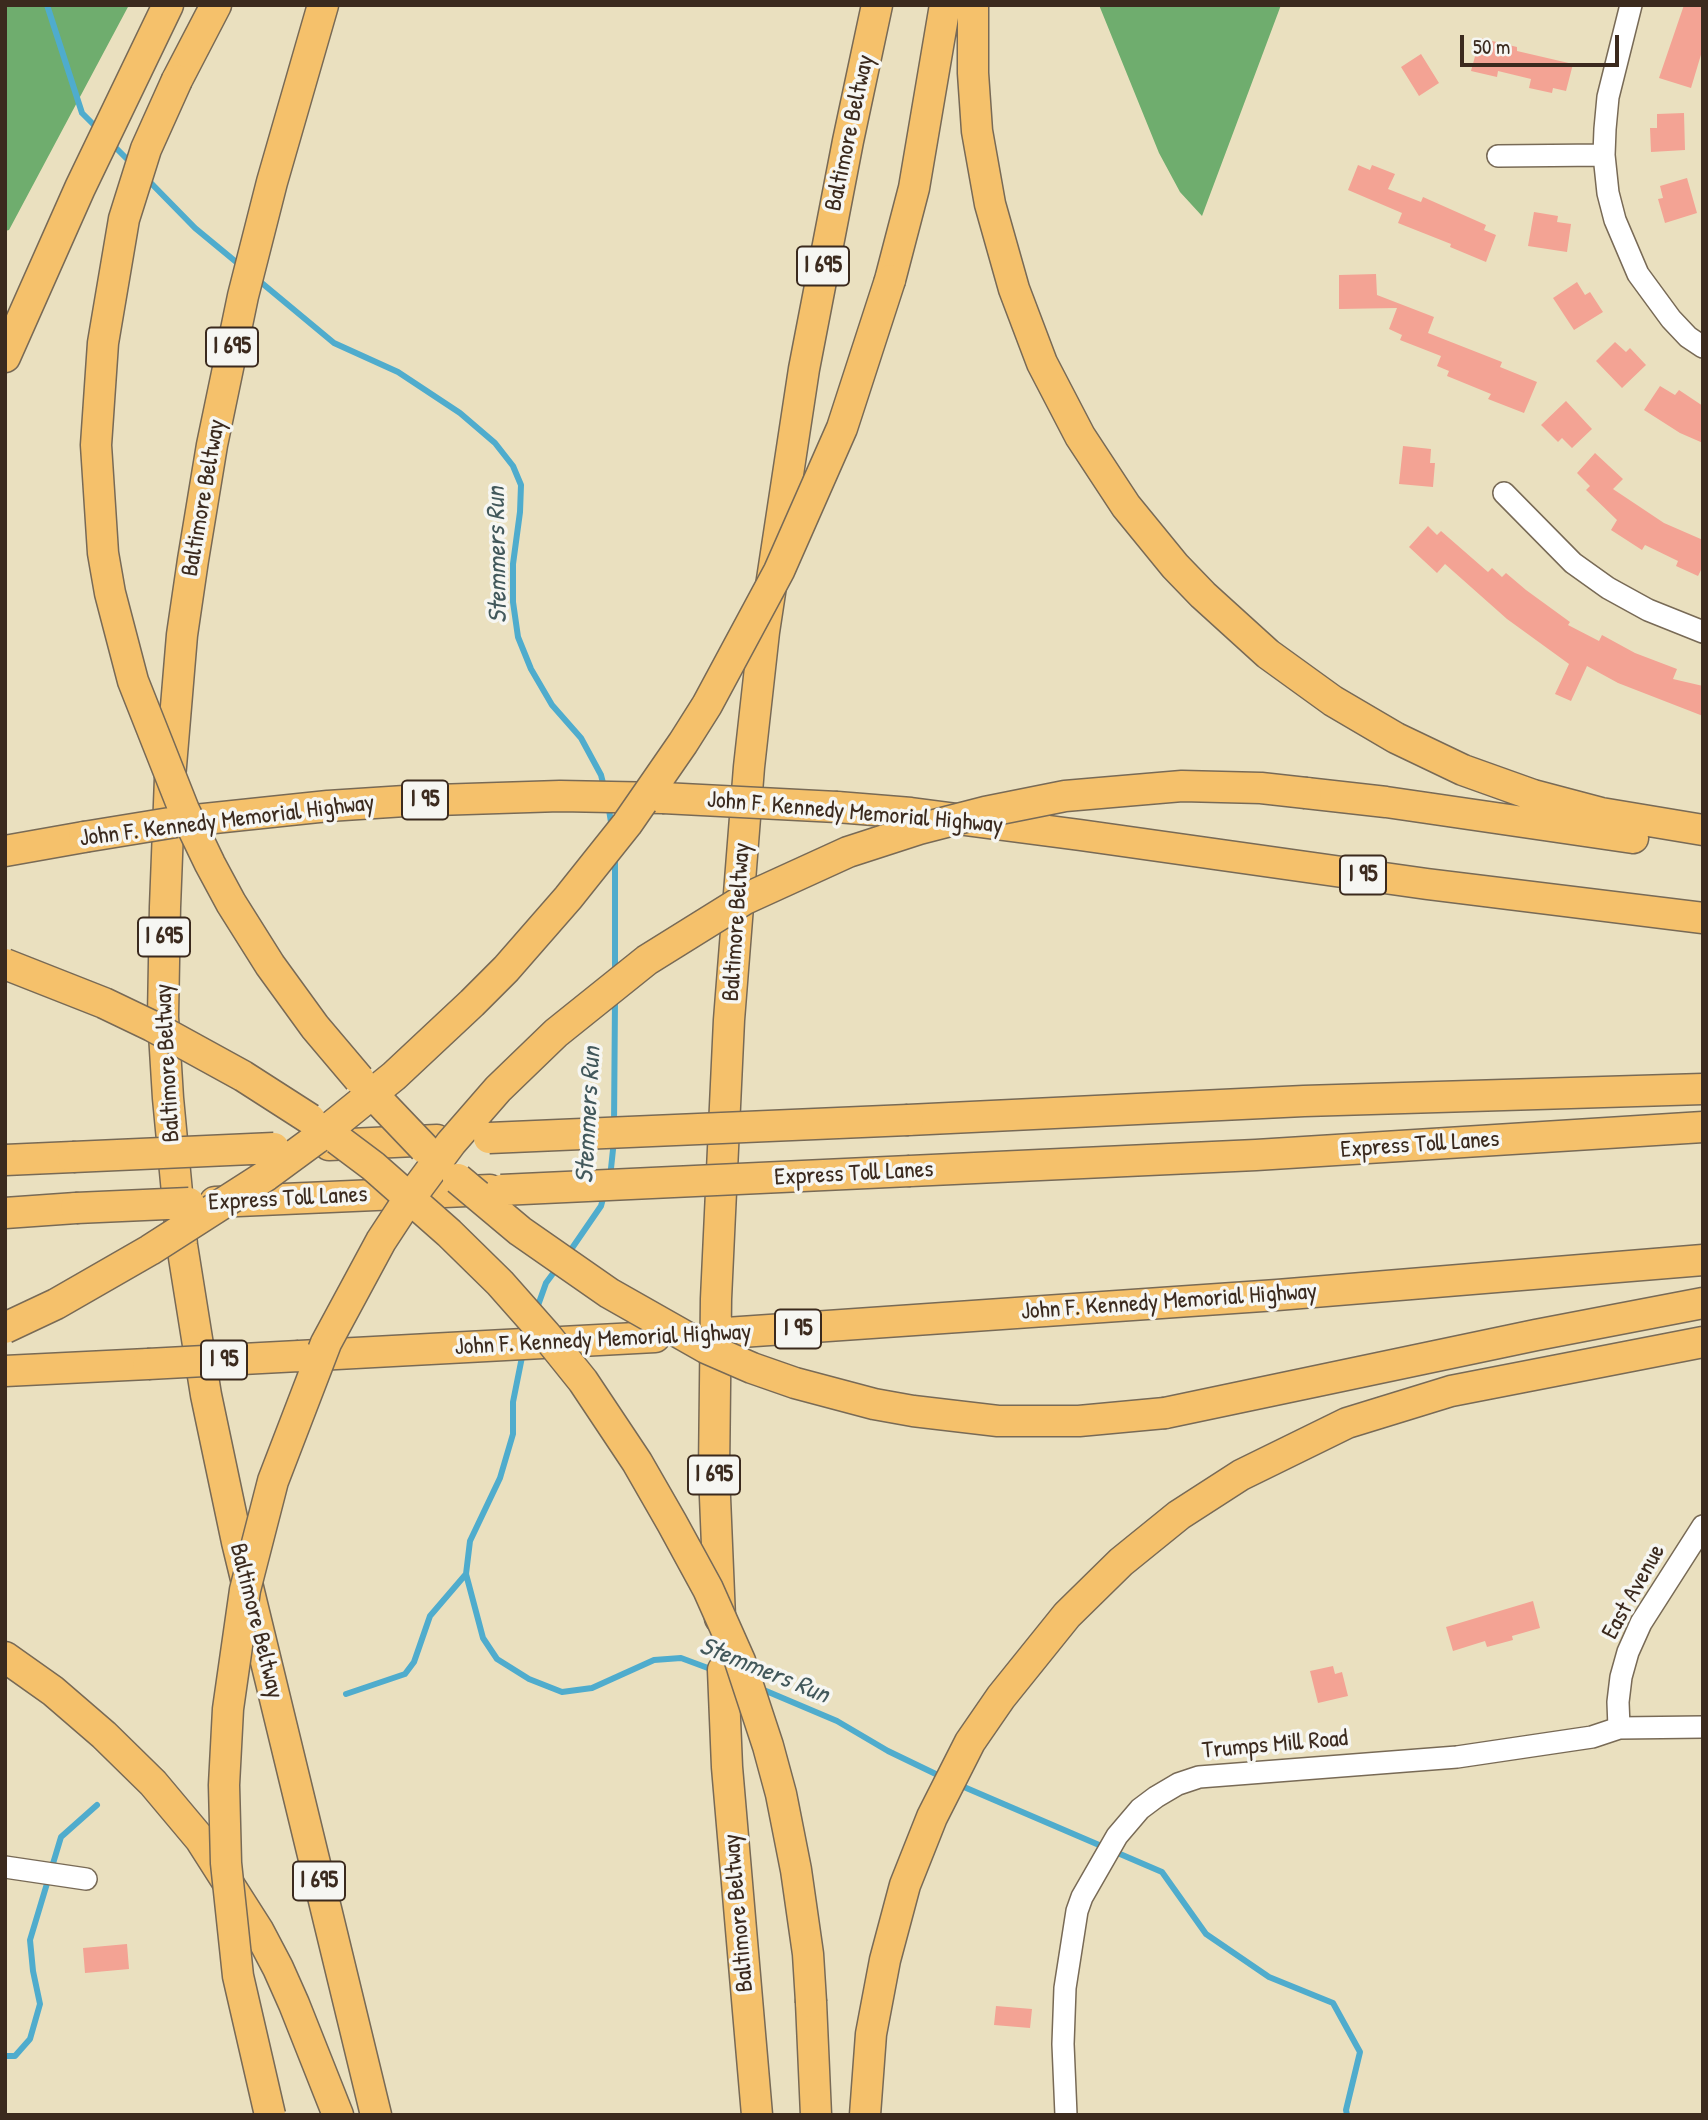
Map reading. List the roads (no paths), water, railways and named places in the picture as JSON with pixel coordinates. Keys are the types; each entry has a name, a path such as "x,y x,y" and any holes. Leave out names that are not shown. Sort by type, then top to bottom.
{"highway":[{"path":"5,357 168,5"},
{"path":"216,5 177,80 138,171 124,219 108,303 97,397 96,445 103,553 119,636 133,681 184,810 251,936 315,1027 404,1128 458,1179 520,1231 609,1293 706,1348 752,1368 833,1394 913,1411 998,1421 1131,1418 1165,1413 1536,1335 1703,1303"},
{"name":"Baltimore Beltway","path":"324,5 272,182 243,296 192,560 179,661 170,778 164,906 163,1017 181,1233 206,1395 237,1542 376,2115"},
{"name":"Baltimore Beltway","path":"721,1640 714,1473 716,1299 729,1020 748,780 766,619 802,381 877,5"},
{"path":"5,1328 57,1304 150,1250 267,1175 394,1076 506,969 568,898 627,824 683,743 728,668 779,571 822,480 842,428 890,280 914,188 945,5"},
{"path":"973,5 973,73 977,131 990,204 1014,289 1042,363 1080,436 1126,506 1175,566 1238,628 1286,667 1333,701 1396,738 1463,770 1533,795 1601,813 1703,830"},
{"path":"270,2115 239,1976 226,1863 225,1746 232,1668 253,1555 273,1481 326,1343 381,1241 451,1143 498,1090 556,1033 647,960 745,899 848,852 919,829 1065,796 1182,786 1261,788 1703,847"},
{"name":"John F. Kennedy Memorial Highway","path":"5,851 228,816 405,801 548,796 623,797 837,807 987,823 1440,886 1703,918"},
{"path":"5,964 93,998 152,1026 243,1076 337,1139 373,1166 449,1233 500,1283 583,1381 638,1462 672,1522 708,1589 748,1684 781,1794 794,1857 808,1954 816,2115"},
{"name":"Express Toll Lanes","path":"5,1160 1318,1101 1703,1089"},
{"name":"Express Toll Lanes","path":"5,1213 1283,1153 1703,1127"},
{"name":"John F. Kennedy Memorial Highway","path":"5,1371 870,1324 1278,1295 1703,1260"},
{"path":"865,2115 870,2047 880,1984 905,1885 920,1843 951,1778 983,1721 1067,1615 1121,1562 1179,1515 1241,1475 1347,1423 1419,1399 1517,1377 1703,1342"},
{"path":"5,1657 53,1691 104,1734 153,1783 200,1839 258,1930 278,1968 338,2115"},
{"name":"Baltimore Beltway","path":"723,1670 757,2115"}],"street":[{"path":"1631,5 1608,97 1604,155 1608,193 1615,220 1638,274 1671,319 1688,337 1703,347"},
{"path":"1497,156 1604,155"},
{"path":"1504,493 1573,563 1608,588 1648,610 1703,632"},
{"name":"East Avenue","path":"1619,1728 1621,1677 1628,1653 1648,1611 1703,1526"},
{"name":"Trumps Mill Road","path":"1066,2115 1063,2043 1065,1988 1073,1932 1082,1896 1117,1836 1140,1809 1156,1797 1178,1784 1199,1777 1457,1757 1592,1737 1619,1728 1703,1727"},
{"path":"5,1867 86,1880"}],"waterway":[{"name":"Stemmers Run","path":"47,5 82,113 99,130"},
{"name":"Stemmers Run","path":"111,143 131,163"},
{"name":"Stemmers Run","path":"146,178 195,228 241,266"},
{"name":"Stemmers Run","path":"257,279 334,343 398,372 460,413 495,443 513,466 521,485 513,564 513,602 518,637 531,669 552,705 581,738 601,775 604,787"},
{"name":"Stemmers Run","path":"608,804 612,828"},
{"name":"Stemmers Run","path":"615,856 615,975"},
{"name":"Stemmers Run","path":"614,1126 615,1000"},
{"name":"Stemmers Run","path":"610,1178 614,1140"},
{"name":"Stemmers Run","path":"568,1254 601,1206 604,1195"},
{"name":"Stemmers Run","path":"536,1311 546,1283 557,1268"},
{"name":"Stemmers Run","path":"523,1352 513,1402 513,1434 500,1478 470,1541 466,1574 483,1638 497,1659 529,1679 562,1692 592,1688 654,1660 681,1658 716,1671"},
{"path":"346,1694 405,1674 414,1662 430,1616 466,1574"},
{"name":"Stemmers Run","path":"759,1688 837,1721 888,1751 944,1778"},
{"name":"Stemmers Run","path":"957,1784 1162,1872 1206,1934 1269,1977 1333,2003 1360,2052 1347,2115"},
{"path":"5,2056 15,2056 30,2039 40,2004 30,1940 61,1837 97,1805"}]}
